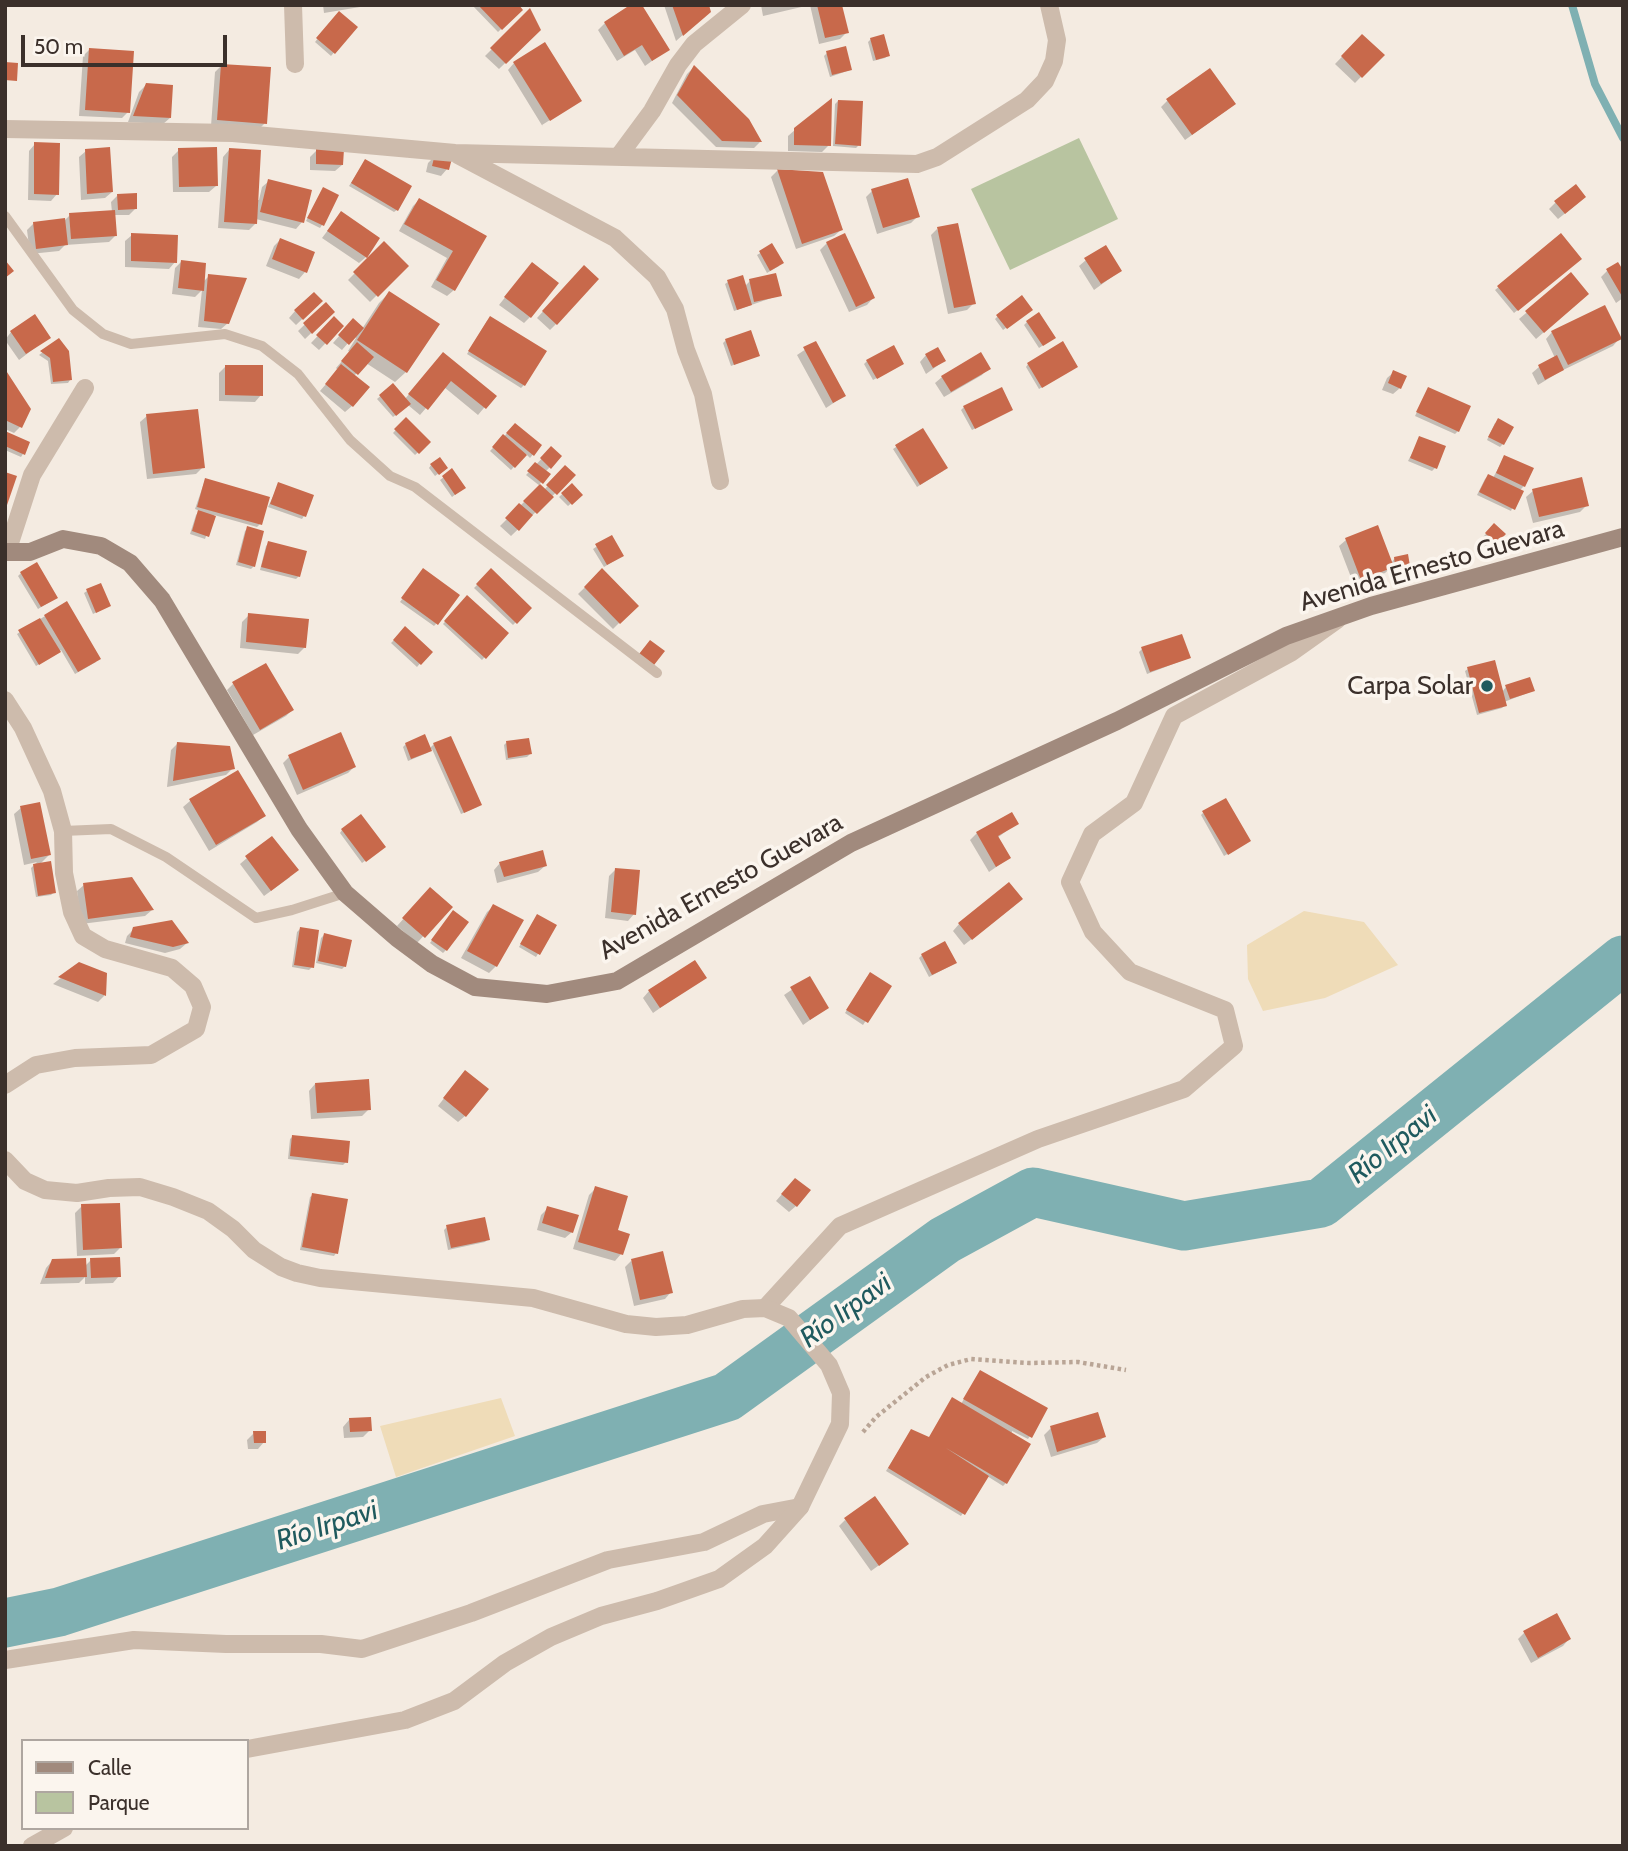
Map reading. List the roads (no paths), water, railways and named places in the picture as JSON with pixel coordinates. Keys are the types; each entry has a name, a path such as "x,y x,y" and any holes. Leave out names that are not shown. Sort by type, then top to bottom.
{"main road":[{"name":"Avenida Ernesto Guevara","path":"6,552 30,552 63,539 101,546 130,563 162,600 299,829 345,892 397,938 432,964 475,987 547,994 617,981 851,843 1117,721 1286,636 1371,606 1623,537"}],"street":[{"path":"293,5 295,64"},
{"path":"618,157 652,111 678,65 694,44 742,5"},
{"path":"5,129 233,133 455,153 917,164 937,157 1027,100 1045,81 1054,61 1057,40 1049,5"},
{"path":"455,153 615,238 657,277 675,309 686,351 703,394 720,481"},
{"path":"6,552 32,475 85,388"},
{"path":"765,1308 840,1226 1038,1139 1184,1089 1234,1045 1226,1010 1130,972 1093,932 1070,882 1092,834 1135,803 1174,716 1292,652 1344,616"},
{"path":"5,700 23,728 52,791 62,831 72,912 83,936 105,949 172,968 193,986 202,1007 196,1030 151,1055 75,1058 36,1065 5,1085"},
{"path":"5,1160 25,1181 45,1189 78,1193 140,1187 173,1197 208,1211 233,1229 254,1250 281,1267 320,1278 533,1298 626,1324 656,1327 687,1325 743,1309 765,1308 789,1318 829,1365 841,1393 840,1424 800,1507 765,1546 719,1579 657,1601 601,1616 551,1637 506,1662 454,1701 405,1720 248,1749"},
{"path":"5,1660 134,1640 321,1644 362,1649 471,1613 608,1560 704,1542 763,1514 800,1507"},
{"path":"32,1846 60,1830"}],"lane":[{"path":"5,216 73,310 103,334 131,344 225,334 262,346 299,374 350,440 390,476 415,487 657,673"},
{"path":"62,831 111,829 166,857 256,918 292,910 345,892"}],"waterway":[{"path":"1572,5 1595,84 1623,138"},
{"name":"Río Irpavi","path":"5,1623 59,1612 727,1397 945,1240 1033,1192 1184,1226 1321,1203 1623,960"}],"place":[{"name":"Carpa Solar","path":"1487,686"}]}
